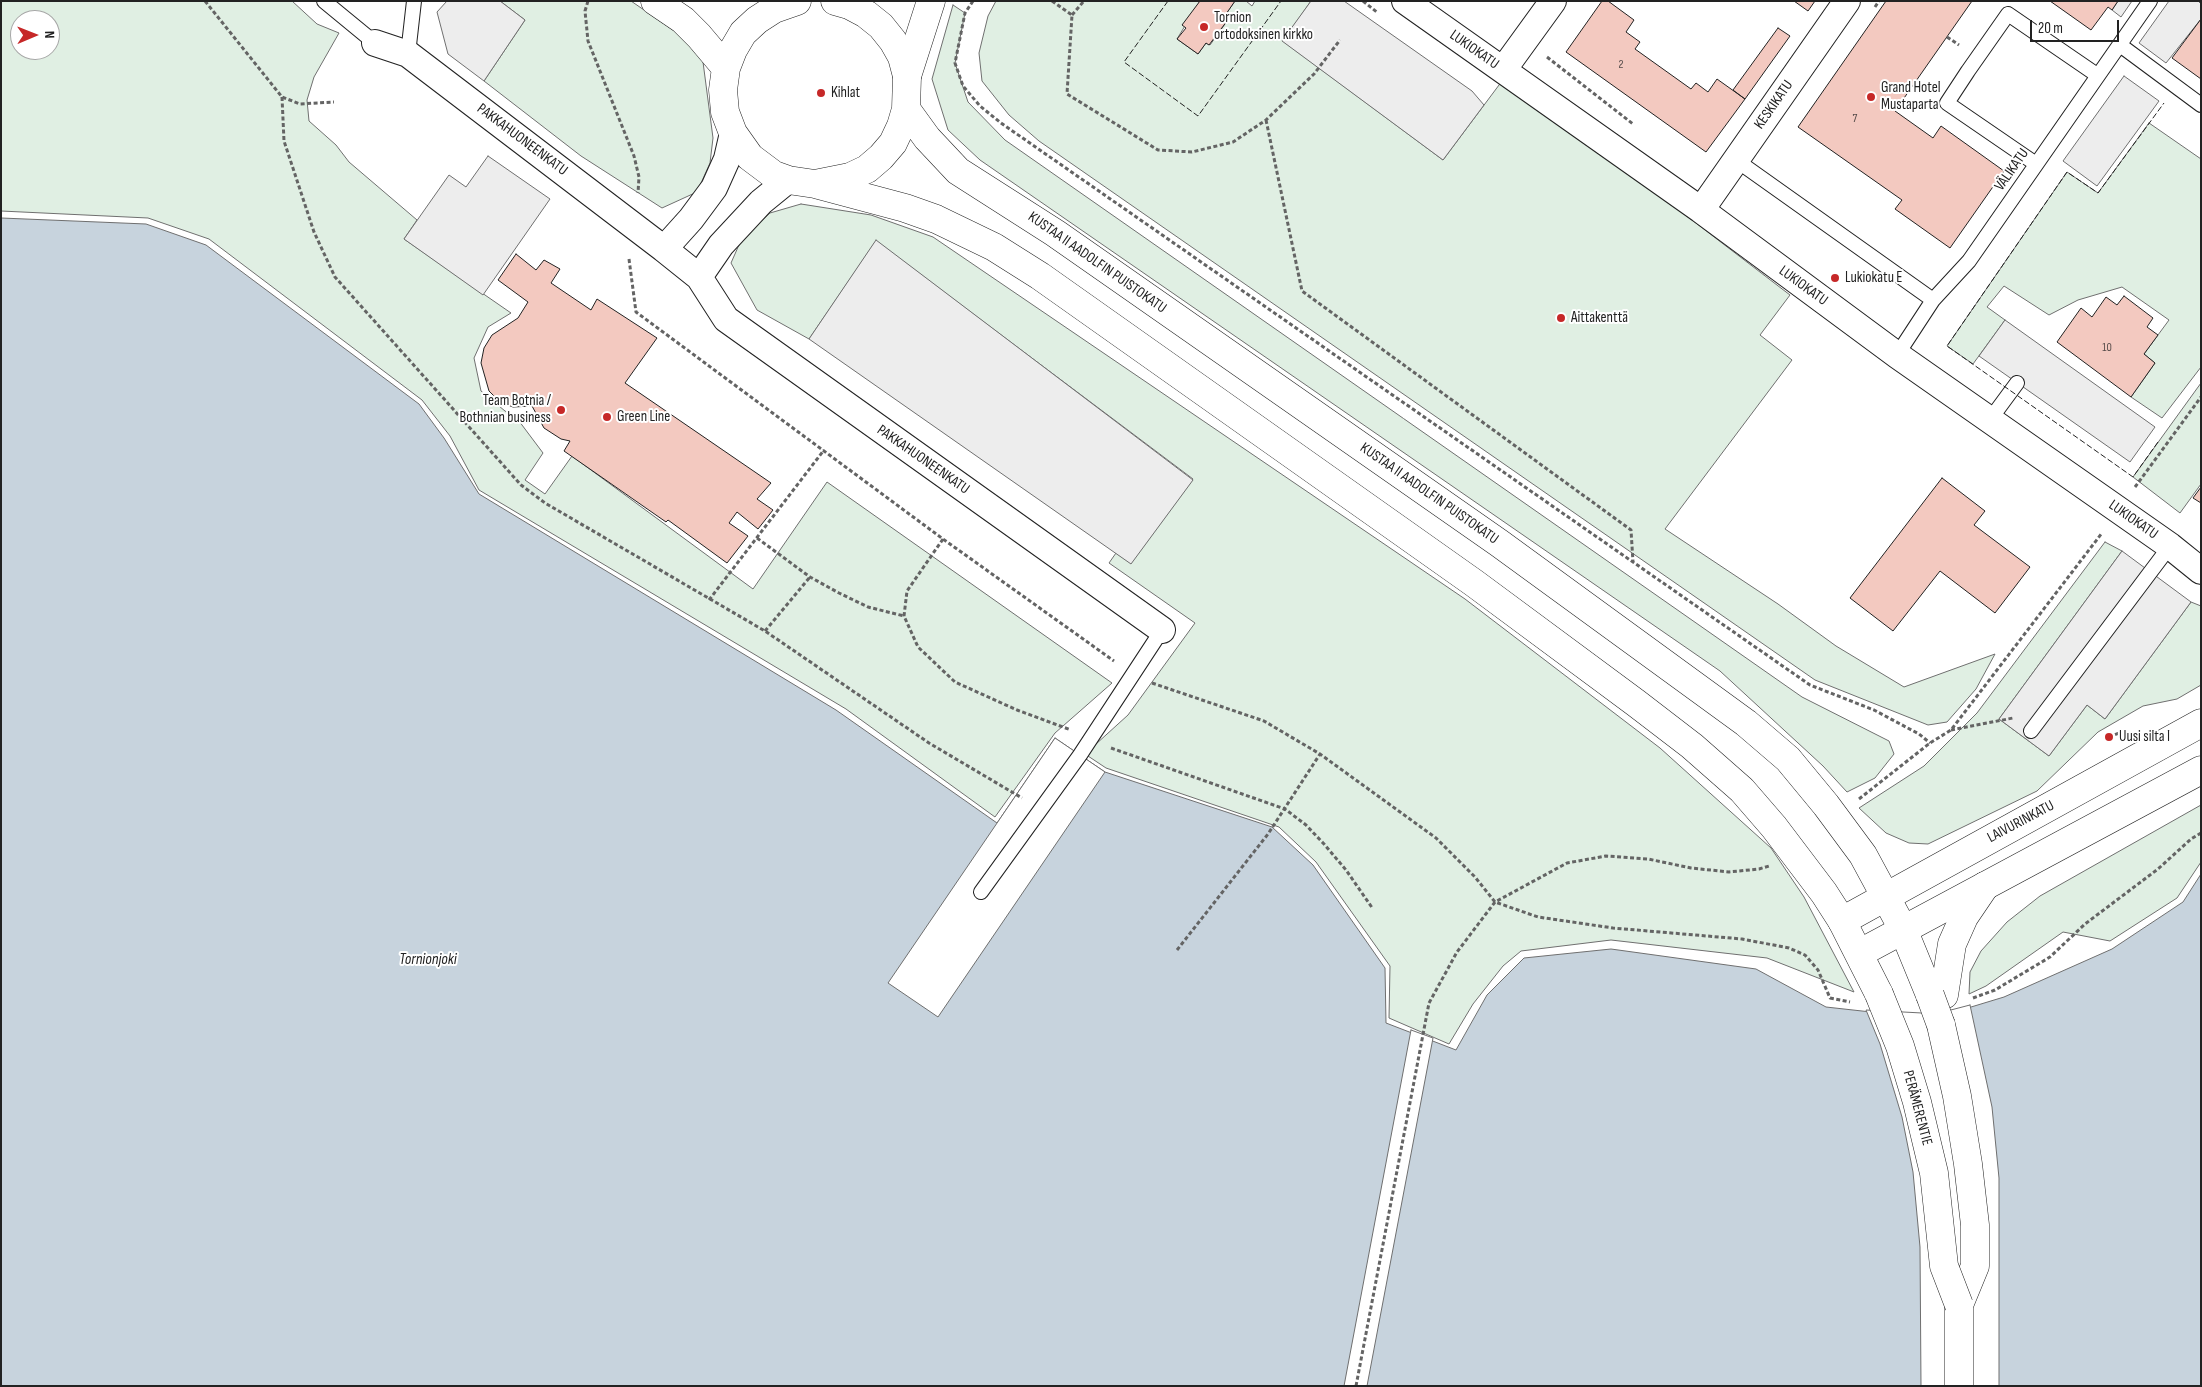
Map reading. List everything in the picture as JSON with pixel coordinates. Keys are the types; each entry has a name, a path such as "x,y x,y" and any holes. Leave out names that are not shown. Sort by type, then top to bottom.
{"main road":[{"path":"655,1 688,25 726,68"},
{"path":"797,1 774,9 757,20 743,33 733,50 726,68 723,90 725,112 733,133 750,157 774,175 788,180 814,184 905,208 936,219 994,247 1040,276 1474,583 1692,746 1742,790 1774,827 1824,892 1842,921"},
{"path":"814,184 842,180 867,169 893,143 906,109 907,76 931,1"},
{"path":"846,3 866,14 881,26 893,41 902,58 907,76"},
{"name":"KUSTAA II AADOLFIN PUISTOKATU","path":"906,109 927,138 958,171 1055,233 1491,537 1746,723 1788,759 1826,805 1863,856 1887,896 1903,929"},
{"name":"LAIVURINKATU","path":"1842,921 2201,723"},
{"path":"1860,953 2201,770"},
{"path":"1937,995 1952,944 1964,917 1985,886"},
{"name":"PERÄMERENTIE","path":"1842,921 1880,994 1900,1046 1917,1102 1934,1173 1944,1266 1959,1305 1959,1386"},
{"name":"PERÄMERENTIE","path":"1903,929 1937,995 1941,1025 1960,1115 1975,1225 1975,1266 1959,1305"}],"street":[{"name":"LUKIOKATU","path":"1405,1 1701,210 1897,355 2170,546 2201,571"},
{"path":"1503,70 1553,1"},
{"name":"KESKIKATU","path":"1701,210 1847,1"},
{"name":"PAKKAHUONEENKATU","path":"375,43 408,54 664,249 699,277 726,319 1162,630"},
{"path":"664,249 691,219 714,188 727,159 733,133"},
{"path":"699,277 721,245 741,223 761,202 788,180"}],"lane":[{"path":"324,1 375,43"},
{"path":"408,54 414,1"},
{"name":"VÄLIKATU","path":"1897,355 1932,300 1969,261 2150,1"},
{"path":"2036,164 1947,103 1968,71 2008,14 2097,76"},
{"path":"2120,45 2201,105"},
{"path":"1736,160 1932,300"},
{"path":"1989,421 2017,383"},
{"path":"2031,731 2170,546"},
{"path":"981,892 1042,810 1162,630"}],"path":[{"path":"205,1 282,97 300,104 334,102"},
{"path":"973,1 964,12 955,63 963,86 980,106 1810,685 1874,710 1919,734 1930,744"},
{"path":"1052,1 1072,15"},
{"path":"1084,1 1072,15 1067,94 1158,150 1192,152 1233,142 1266,120 1314,74 1340,40"},
{"path":"1525,40 1638,128"},
{"path":"282,97 284,141 314,232 335,278 521,485 545,503 764,631 929,743 1042,810"},
{"path":"1266,120 1302,291 1630,530 1632,562"},
{"path":"1859,798 1951,730 2119,510 2201,397"},
{"path":"709,600 824,450"},
{"path":"757,538 810,577 868,607 904,616"},
{"path":"943,539 906,592 904,616 918,648 956,682 1017,710 1092,737 1118,752 1285,809 1306,825 1324,844 1346,870 1372,909"},
{"path":"764,631 810,577"},
{"path":"1951,730 2013,718 2031,731"},
{"path":"1177,950 1285,809 1320,754"},
{"path":"1356,1386 1424,1022 1430,1003 1457,952 1495,902 1567,863 1606,856 1648,859 1691,868 1729,872 1759,869 1773,864"}],"green space":[{"path":"1,1 292,1 317,24 339,33 314,77 307,100 309,121 336,145 349,162 417,220 404,239 511,313 488,327 474,358 481,391 505,411 516,417 543,453 525,480 545,494 572,456 753,589 827,482 1112,683 1055,733 995,817 846,709 479,490 450,436 422,400 209,239 148,218 1,211"},
{"path":"500,1 631,1 686,39 703,62 713,138 710,163 697,192 662,208 581,156 484,81 525,20"},
{"path":"996,1 1200,1 1177,39 1198,54 1206,43 1210,45 1230,17 1226,14 1235,1 1246,1 1252,6 1255,1 1311,1 1283,41 1443,160 1505,77 1790,295 1760,335 1792,360 1665,529 1778,604 1836,646 1904,687 1995,654 1976,689 1947,722 1928,725 1815,680 1039,141 1009,115 982,81 979,53 988,16"},
{"path":"953,5 965,13 955,63 968,102 1005,140 1802,697 1889,741 1894,754 1875,778 1847,792 1823,766 1720,671 980,160 948,130 932,79"},
{"path":"2149,123 2201,159 2201,367 2162,418 2131,397 2155,363 2144,354 2169,320 2122,287 2078,300 2049,315 2004,286 1987,307 2005,320 1973,364 1947,346 2067,172 2098,193"},
{"path":"801,204 871,215 933,237 1465,599 1660,748 1771,848 1804,897 1854,992 1767,958 1611,940 1521,951 1503,966 1473,1004 1449,1044 1389,1018 1390,966 1316,862 1279,827 1106,768 1085,754 1128,715 1195,623 1109,563 1116,553 1131,563 1193,479 876,241 809,339 757,310 731,263 742,238 770,213"},
{"path":"2201,383 2201,484 2180,513 2133,477"},
{"path":"2105,542 2122,551 1999,719 2049,756 2087,705 2105,719 2191,602 2201,606 2201,685 2177,699 2143,706 2098,732 2037,791 1928,844 1909,843 1886,833 1859,808 1924,766 1977,713"},
{"path":"2201,805 2201,862 2177,898 2110,941 2063,932 1986,986 1969,994 1970,972 1981,951 2007,922 2040,896"}],"shaded area":[{"path":"447,1 500,1 525,20 484,81 448,54 437,12"},
{"path":"1311,1 1344,1 1472,91 1484,105 1443,160 1282,41"},
{"path":"2118,1 2132,1 2121,17 2112,10"},
{"path":"2169,1 2198,1 2201,3 2201,19 2166,63 2139,43"},
{"path":"2124,76 2159,101 2097,186 2063,161"},
{"path":"488,156 550,199 483,295 404,239 449,175 466,187"},
{"path":"876,240 1193,480 1131,564 809,339"},
{"path":"2005,320 2155,427 2130,462 1979,356"},
{"path":"2122,551 2191,602 2105,719 2087,705 2049,756 1999,719"}],"water":[{"name":"Tornionjoki","path":"1,218 146,224 206,245 419,404 444,438 479,494 836,710 997,823 1055,738 1105,772 1272,827 1313,865 1385,968 1386,1023 1456,1050 1487,995 1524,958 1611,949 1756,969 1826,1007 1898,1015 1948,1014 2004,997 2112,949 2183,902 2201,874 2201,1386 1,1386"}],"pier":[{"path":"1055,738 1105,772 938,1017 888,983"},
{"path":"1970,1005 1992,1107 1999,1178 1999,1386 1921,1386 1920,1247 1913,1172 1902,1117 1880,1044 1866,1010 1922,1013 1947,1011"},
{"path":"1411,1030 1433,1038 1367,1386 1344,1386"}],"building":[{"name":"Tornion ortodoksinen kirkko","path":"1200,1 1235,1 1226,14 1230,17 1209,45 1206,43 1198,54 1177,39 1186,28 1182,25"},
{"path":"1602,1 1608,1 1634,20 1626,32 1640,42 1635,49 1691,89 1696,83 1708,92 1717,79 1745,99 1706,152 1566,52"},
{"path":"1794,1 1815,1 1808,11"},
{"path":"1886,1 1972,1 1895,111 1933,138 1941,126 2004,171 1950,248 1895,209 1902,200 1798,127"},
{"path":"2050,1 2118,1 2112,10 2108,7 2091,30"},
{"path":"2201,19 2201,79 2172,58"},
{"path":"1778,28 1790,36 1745,99 1733,90"},
{"name":"Green Line","path":"516,254 536,270 544,260 560,269 551,283 591,310 597,299 657,338 625,383 771,483 757,499 773,510 758,529 737,512 729,523 748,536 727,563 668,520 666,522 564,451 570,441 561,439 544,428 532,406 513,407 500,402 489,391 481,363 484,348 492,335 518,318 528,302 498,280"},
{"path":"2124,296 2153,318 2147,327 2158,335 2144,354 2155,363 2131,397 2057,342 2081,308 2092,317 2106,297 2117,305"},
{"path":"1942,478 1985,511 1974,525 2030,567 1995,613 1940,571 1893,631 1850,598"},
{"path":"2201,487 2201,503 2193,498"}],"fence":[{"path":"1168,1 1124,62 1198,116 1281,1"},
{"path":"2158,442 2133,477 1947,346 2067,172 2098,193 2164,103"}],"place":[{"name":"Tornion ortodoksinen kirkko","path":"1204,27"},
{"name":"Kihlat","path":"821,93"},
{"name":"Grand Hotel Mustaparta","path":"1871,97"},
{"name":"Lukiokatu E","path":"1835,278"},
{"name":"Aittakenttä","path":"1561,318"},
{"name":"Team Botnia / Bothnian business","path":"561,410"},
{"name":"Green Line","path":"607,417"},
{"name":"Uusi silta I","path":"2109,737"}]}
